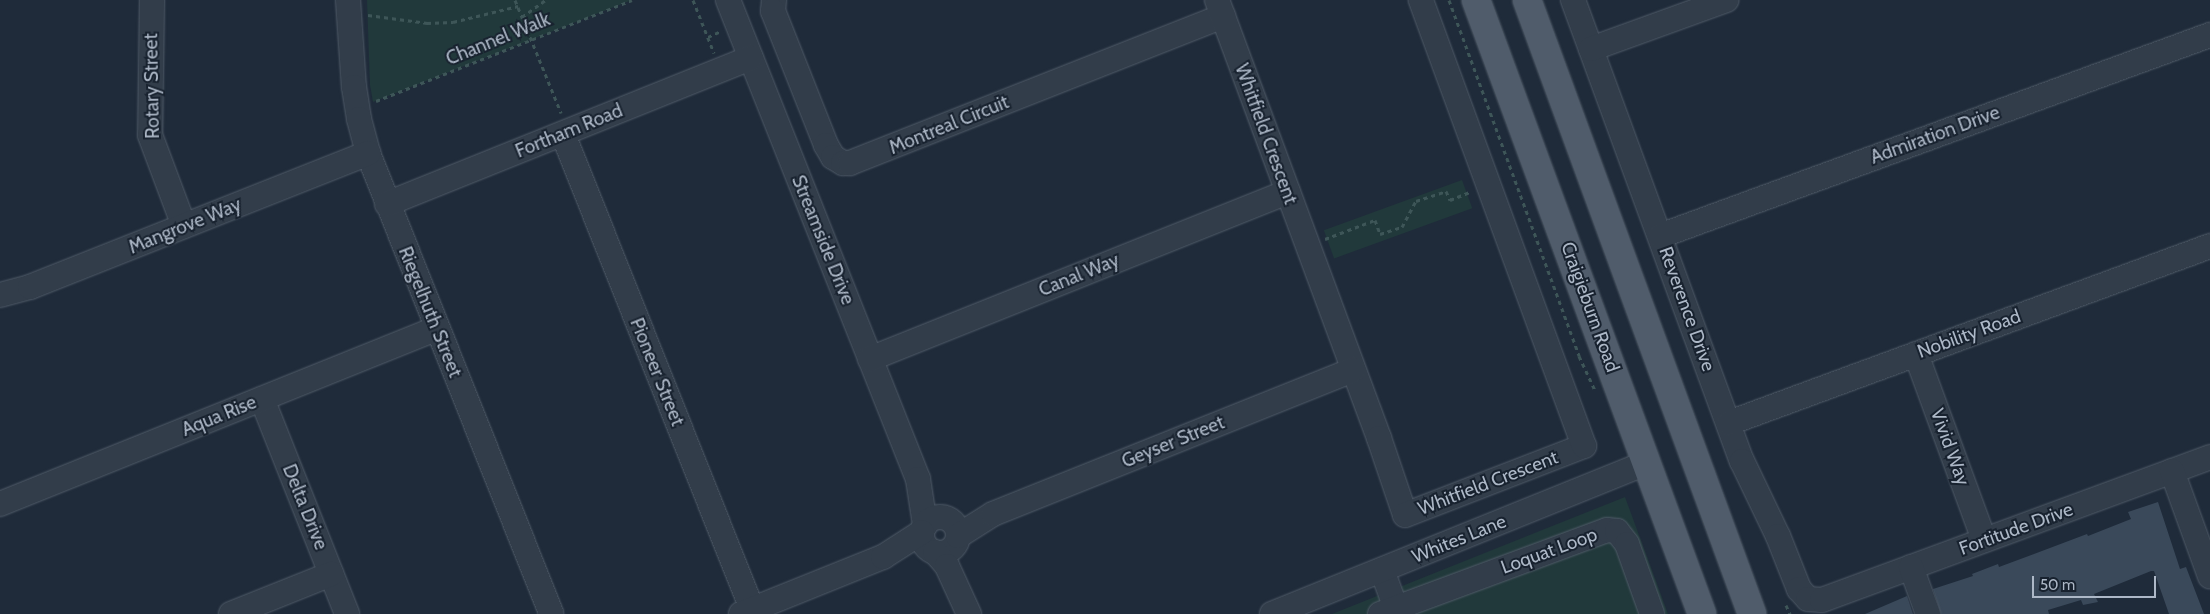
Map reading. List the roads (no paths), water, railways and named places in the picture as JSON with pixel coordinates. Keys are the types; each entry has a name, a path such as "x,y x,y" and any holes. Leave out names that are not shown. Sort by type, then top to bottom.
{"main road":[{"name":"Craigieburn Road","path":"1476,0 1702,614"},
{"path":"1527,0 1752,614"}],"street":[{"name":"Rotary Street","path":"152,0 151,144 184,226"},
{"name":"Riegelhuth Street","path":"348,0 354,87 359,119 368,154 551,614"},
{"name":"Streamside Drive","path":"728,0 940,535 965,604"},
{"name":"Montreal Circuit","path":"774,0 773,11 826,145 833,157 850,163 1220,8"},
{"name":"Whitfield Crescent","path":"1220,8 1405,515 1584,446 1421,0"},
{"name":"Reverence Drive","path":"1573,0 1746,469 1778,536 1799,589 1808,599 1822,600"},
{"path":"1591,49 1726,0"},
{"name":"Admiration Drive","path":"1660,236 2210,35"},
{"name":"Fortham Road","path":"387,204 751,58"},
{"name":"Pioneer Street","path":"571,131 746,612"},
{"name":"Mangrove Way","path":"0,295 30,287 368,154"},
{"name":"Canal Way","path":"870,359 1288,192"},
{"name":"Nobility Road","path":"1729,423 2210,246"},
{"name":"Aqua Rise","path":"0,504 437,328"},
{"name":"Vivid Way","path":"1916,354 1984,540"},
{"name":"Geyser Street","path":"746,612 1353,370"},
{"name":"Delta Drive","path":"262,399 347,614"},
{"name":"Fortitude Drive","path":"1822,600 2210,457"},
{"name":"Whites Lane","path":"1272,614 1646,463"},
{"path":"2172,471 2210,576"},
{"name":"Loquat Loop","path":"1392,612 1607,530 1617,531 1627,544 1652,614"},
{"path":"1911,567 1928,614"},
{"path":"1382,570 1392,612"},
{"path":"231,614 331,574"}]}
